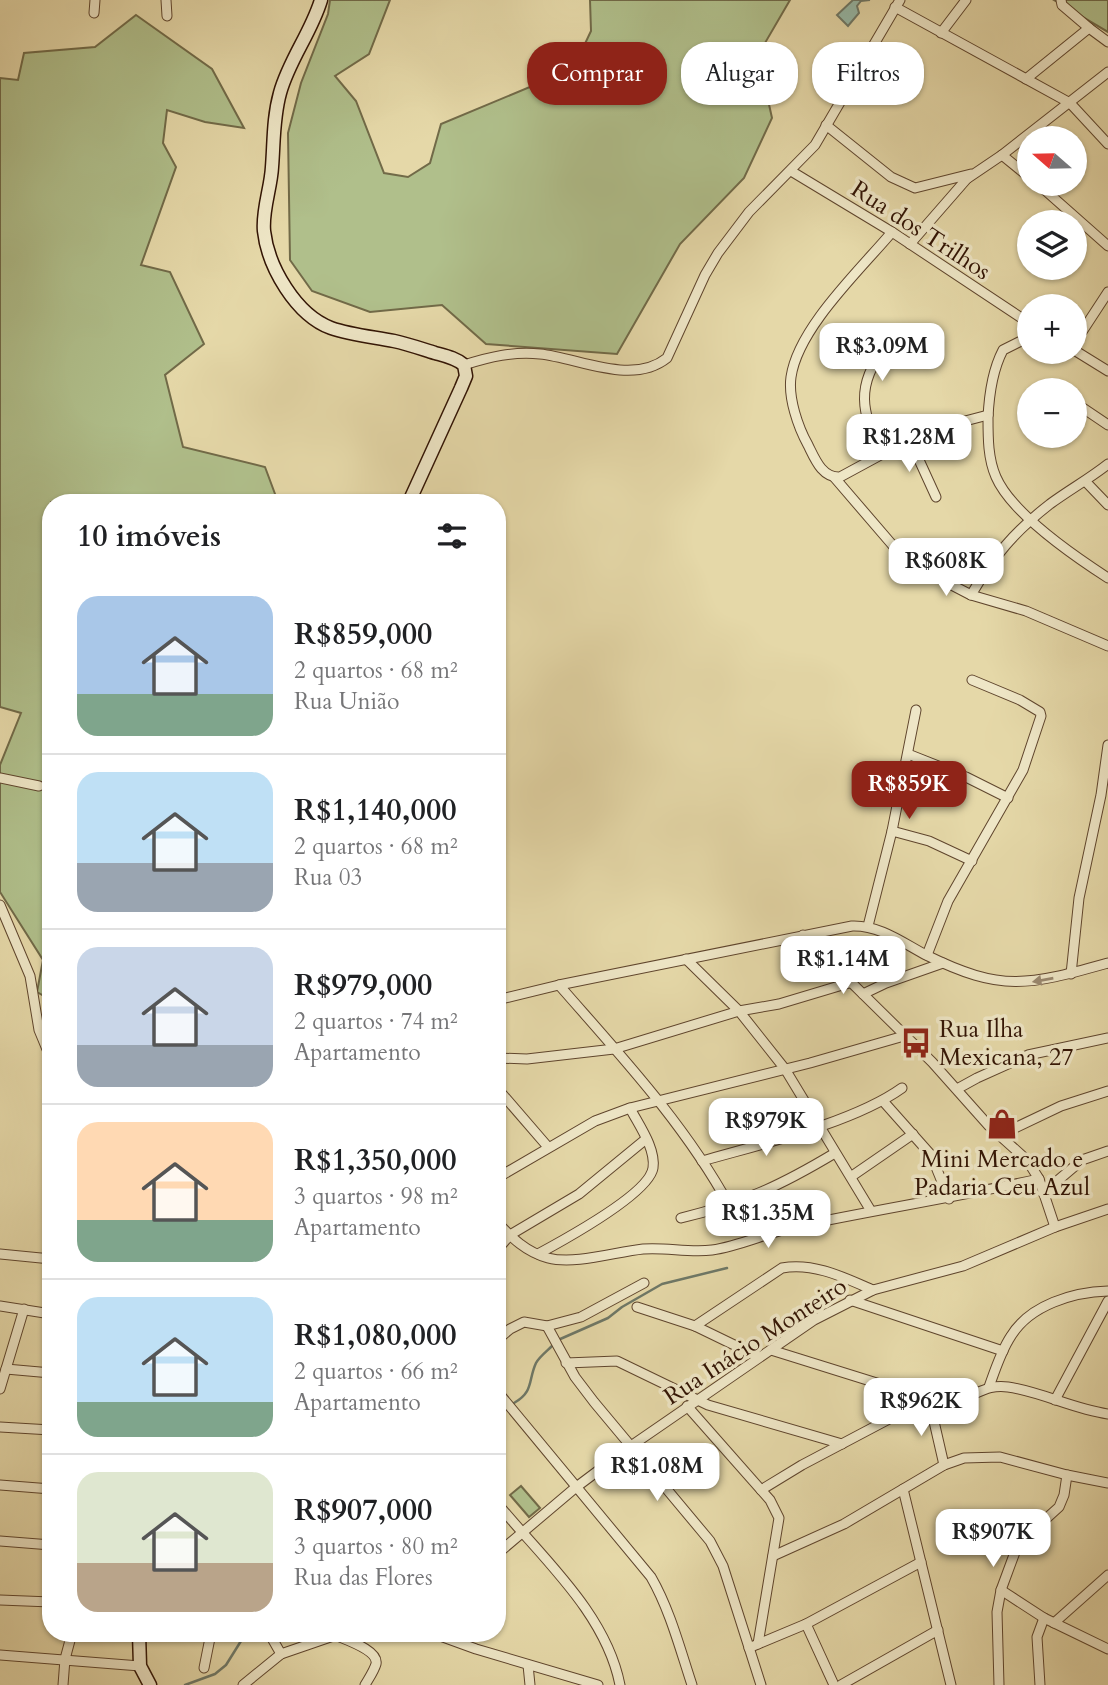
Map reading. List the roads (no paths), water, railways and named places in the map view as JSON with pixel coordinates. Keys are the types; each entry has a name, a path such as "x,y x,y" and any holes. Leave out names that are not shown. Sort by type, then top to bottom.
{"street":[{"path":"94,13 95,0"},
{"path":"166,0 167,16"},
{"path":"321,0 288,69 275,111 271,179 264,216 268,251 290,292 318,322 333,328 397,342 461,363 528,353 620,369 638,370 659,365 667,358 718,253 749,212 815,145 897,4 942,33 1070,103 1108,144"},
{"path":"942,33 966,0"},
{"path":"1061,0 1062,5 1108,42"},
{"path":"1026,79 1089,27"},
{"path":"968,178 1002,155 1108,72"},
{"path":"826,125 891,177 915,188 971,174 910,244"},
{"path":"1002,155 1017,167"},
{"name":"Rua dos Trilhos","path":"792,171 892,232 1017,315"},
{"path":"1052,196 1108,246"},
{"path":"892,232 817,318 792,371 790,391 800,428 822,470 834,477 895,548 944,581 971,595 1026,611 1108,646"},
{"path":"1087,324 1108,292"},
{"path":"1017,342 1006,347 1001,354 991,385 989,448 995,474 1011,499 1031,519 1071,553 1108,578"},
{"path":"880,454 867,424 864,393 871,365 885,348 895,346 936,350"},
{"path":"1087,358 1108,371"},
{"path":"413,494 466,376 461,363"},
{"path":"1087,411 1108,425"},
{"path":"834,477 840,477 909,438 988,415"},
{"path":"909,438 936,497"},
{"path":"971,595 992,559 1031,519 1108,464"},
{"path":"1086,482 1108,505"},
{"path":"927,955 948,901 1027,760 1041,716 1037,709 972,680"},
{"path":"868,926 892,831 916,710"},
{"path":"1070,974 1077,909 1099,805 1108,745"},
{"path":"908,754 966,777 1008,798"},
{"path":"0,778 39,786"},
{"path":"892,831 929,841 972,861"},
{"path":"0,905 30,976 42,1038"},
{"path":"506,998 852,926 868,926 943,963 978,977 1007,983 1070,974 1108,964"},
{"path":"803,935 1027,1160 1039,1180 1055,1227"},
{"path":"686,959 739,1011 785,1069 871,1211"},
{"path":"863,994 943,963"},
{"path":"506,1058 527,1059 614,1049 739,1011 779,1004 849,983"},
{"path":"559,985 658,1100 702,1161 729,1205"},
{"path":"506,1173 595,1121 630,1108 904,1036"},
{"path":"957,1089 977,1077 1028,1055 1108,1038"},
{"path":"702,1161 820,1125 883,1101 902,1088"},
{"path":"1000,1135 1061,1106 1108,1090"},
{"path":"506,1098 548,1147"},
{"path":"883,1101 934,1160 949,1199"},
{"path":"538,1254 612,1209 645,1183 653,1168 652,1152 630,1108"},
{"path":"852,1177 912,1134"},
{"path":"506,1240 579,1194 646,1139"},
{"path":"1043,1193 1082,1160 1108,1151"},
{"path":"681,1218 729,1205 775,1188 835,1153"},
{"path":"506,1231 521,1245 538,1254 560,1259 649,1249 709,1250 725,1248 792,1227 1039,1180"},
{"name":"Rua Inácio Monteiro","path":"506,1547 575,1488 631,1446 814,1320 873,1290 963,1266 1055,1227 1106,1212"},
{"path":"0,1254 42,1258"},
{"path":"695,1326 782,1268 810,1267 839,1275 873,1290"},
{"path":"506,1332 524,1322 547,1326 581,1317 644,1283"},
{"path":"989,1387 1003,1351 1019,1325 1037,1311 1083,1294 1108,1292"},
{"path":"850,1300 1003,1351"},
{"path":"1055,1400 1108,1301"},
{"path":"0,1306 42,1313"},
{"path":"637,1307 695,1326 759,1357"},
{"path":"0,1389 24,1310"},
{"path":"547,1326 566,1363 594,1402 718,1554 753,1646 761,1685"},
{"path":"771,1350 912,1394 926,1404 944,1465"},
{"path":"566,1363 617,1361 696,1400 842,1444"},
{"path":"6,1368 42,1372"},
{"path":"761,1490 802,1465 908,1409 964,1399 989,1387 1009,1387 1108,1414"},
{"path":"506,1402 654,1583 679,1644 692,1685"},
{"path":"687,1406 761,1490 779,1518 753,1646"},
{"path":"0,1427 42,1429"},
{"path":"773,1556 844,1524 944,1465 964,1458 989,1455 1108,1483"},
{"path":"999,1685 997,1612 1001,1590 1018,1544 1059,1507 1067,1475"},
{"path":"0,1485 42,1488"},
{"path":"903,1489 951,1685"},
{"path":"506,1514 589,1610 606,1645 620,1685"},
{"path":"0,1541 42,1544"},
{"path":"753,1646 806,1624 922,1562"},
{"path":"1054,1623 1108,1575"},
{"path":"1001,1590 1044,1618 1108,1649"},
{"path":"0,1600 42,1602"},
{"path":"1040,1685 1037,1637 1044,1618"},
{"path":"806,1624 834,1685"},
{"path":"841,1685 938,1630"},
{"path":"63,1685 70,1642"},
{"path":"139,1642 140,1666 144,1679 150,1685"},
{"path":"204,1668 209,1642"},
{"path":"275,1642 281,1654"},
{"path":"243,1685 281,1654 316,1642"},
{"path":"354,1642 370,1651 376,1658 365,1685"},
{"path":"459,1642 598,1685"},
{"path":"0,1656 140,1666"},
{"path":"528,1665 530,1685"}],"waterway":[{"path":"558,1340 608,1318 662,1284 727,1268"},
{"path":"514,1403 525,1394 536,1363 552,1346"},
{"path":"185,1685 215,1674 226,1665 240,1642"}],"place":[{"name":"Rua Ilha Mexicana, 27","path":"916,1043"},
{"name":"Mini Mercado e Padaria Ceu Azul","path":"1002,1124"}]}
